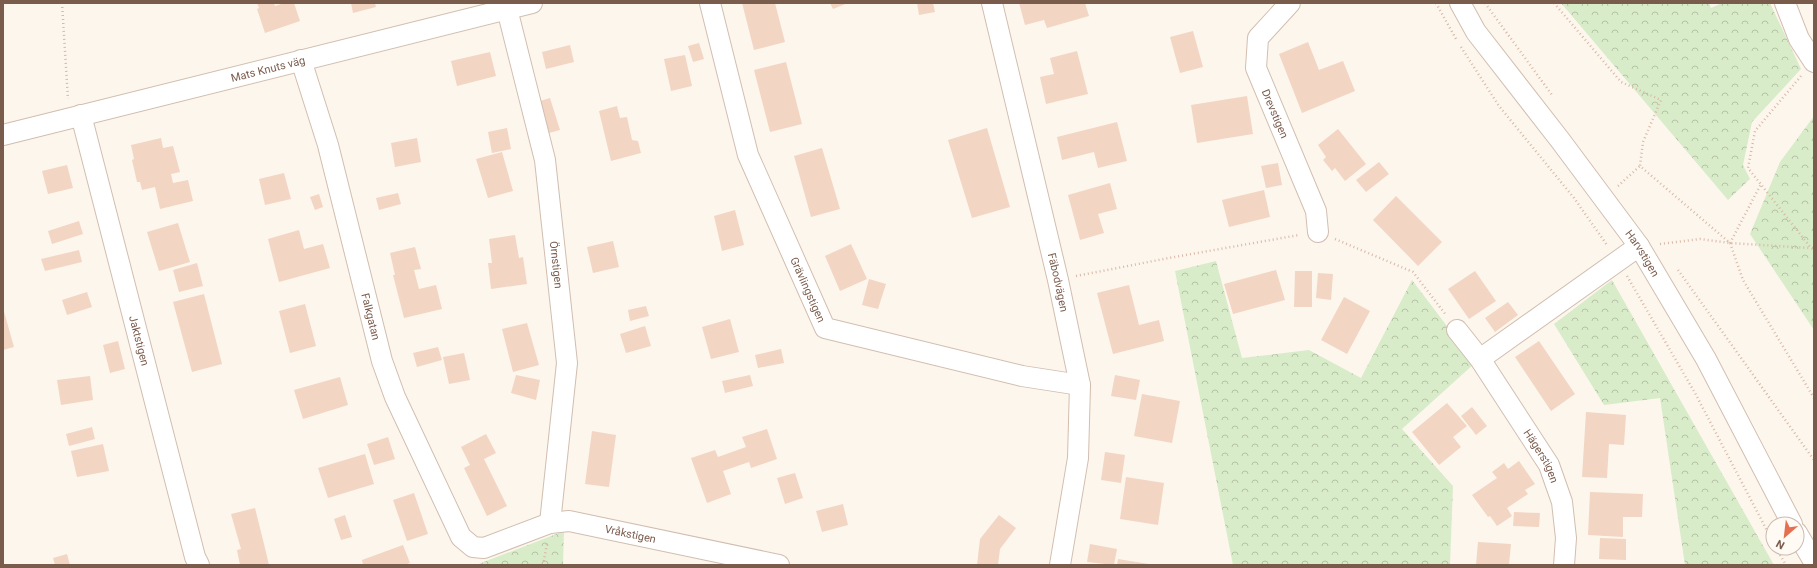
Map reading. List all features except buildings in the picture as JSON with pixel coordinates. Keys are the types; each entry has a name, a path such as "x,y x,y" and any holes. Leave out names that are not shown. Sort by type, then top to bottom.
{"street":[{"name":"Mats Knuts väg","path":"3,135 532,3"},
{"name":"Grävlingstigen","path":"710,3 748,155 825,328 1022,376 1080,385"},
{"name":"Fäbodvägen","path":"992,3 1005,51 1058,280 1080,385 1078,458 1060,565"},
{"name":"Drevstigen","path":"1290,3 1258,38 1256,68 1316,211 1318,232"},
{"name":"Harvstigen","path":"1460,3 1476,32 1639,246 1706,358 1788,516"},
{"path":"1785,3 1799,39 1814,62"},
{"name":"Örnstigen","path":"507,9 545,160 567,362 550,523"},
{"name":"Falkgatan","path":"301,60 328,145 382,362 395,397 461,537 473,547 484,548"},
{"name":"Jaktstigen","path":"75,116 195,557 199,565"},
{"path":"1480,360 1639,246"},
{"name":"Hägerstigen","path":"1457,330 1480,360 1549,465 1562,502 1566,538 1564,565"},
{"name":"Vråkstigen","path":"484,548 550,523 569,521 779,565"},
{"path":"1805,547 1814,562"}],"path":[{"path":"62,3 75,116"},
{"path":"1554,3 1621,82 1660,100 1643,142 1640,166 1604,200"},
{"path":"1812,249 1748,168 1755,132 1814,62"},
{"path":"1640,166 1730,243 1743,280 1814,398"},
{"path":"1730,243 1760,184"},
{"path":"1058,280 1169,258 1318,232 1413,272 1457,330"},
{"path":"1639,246 1700,239 1730,243 1812,249"},
{"path":"1781,556 1786,565"}],"green space":[{"path":"1561,3 1709,3 1711,8 1722,3 1770,3 1801,69 1752,122 1743,165 1750,179 1728,200"},
{"path":"1814,116 1814,330 1750,234 1780,162"},
{"path":"1216,261 1242,358 1309,350 1361,378 1412,280 1475,363 1402,429 1453,486 1450,565 1233,565 1175,271"},
{"path":"1612,280 1765,549 1765,556 1769,556 1774,565 1685,565 1660,398 1604,405 1554,324"},
{"path":"564,531 563,565 476,565"}]}
